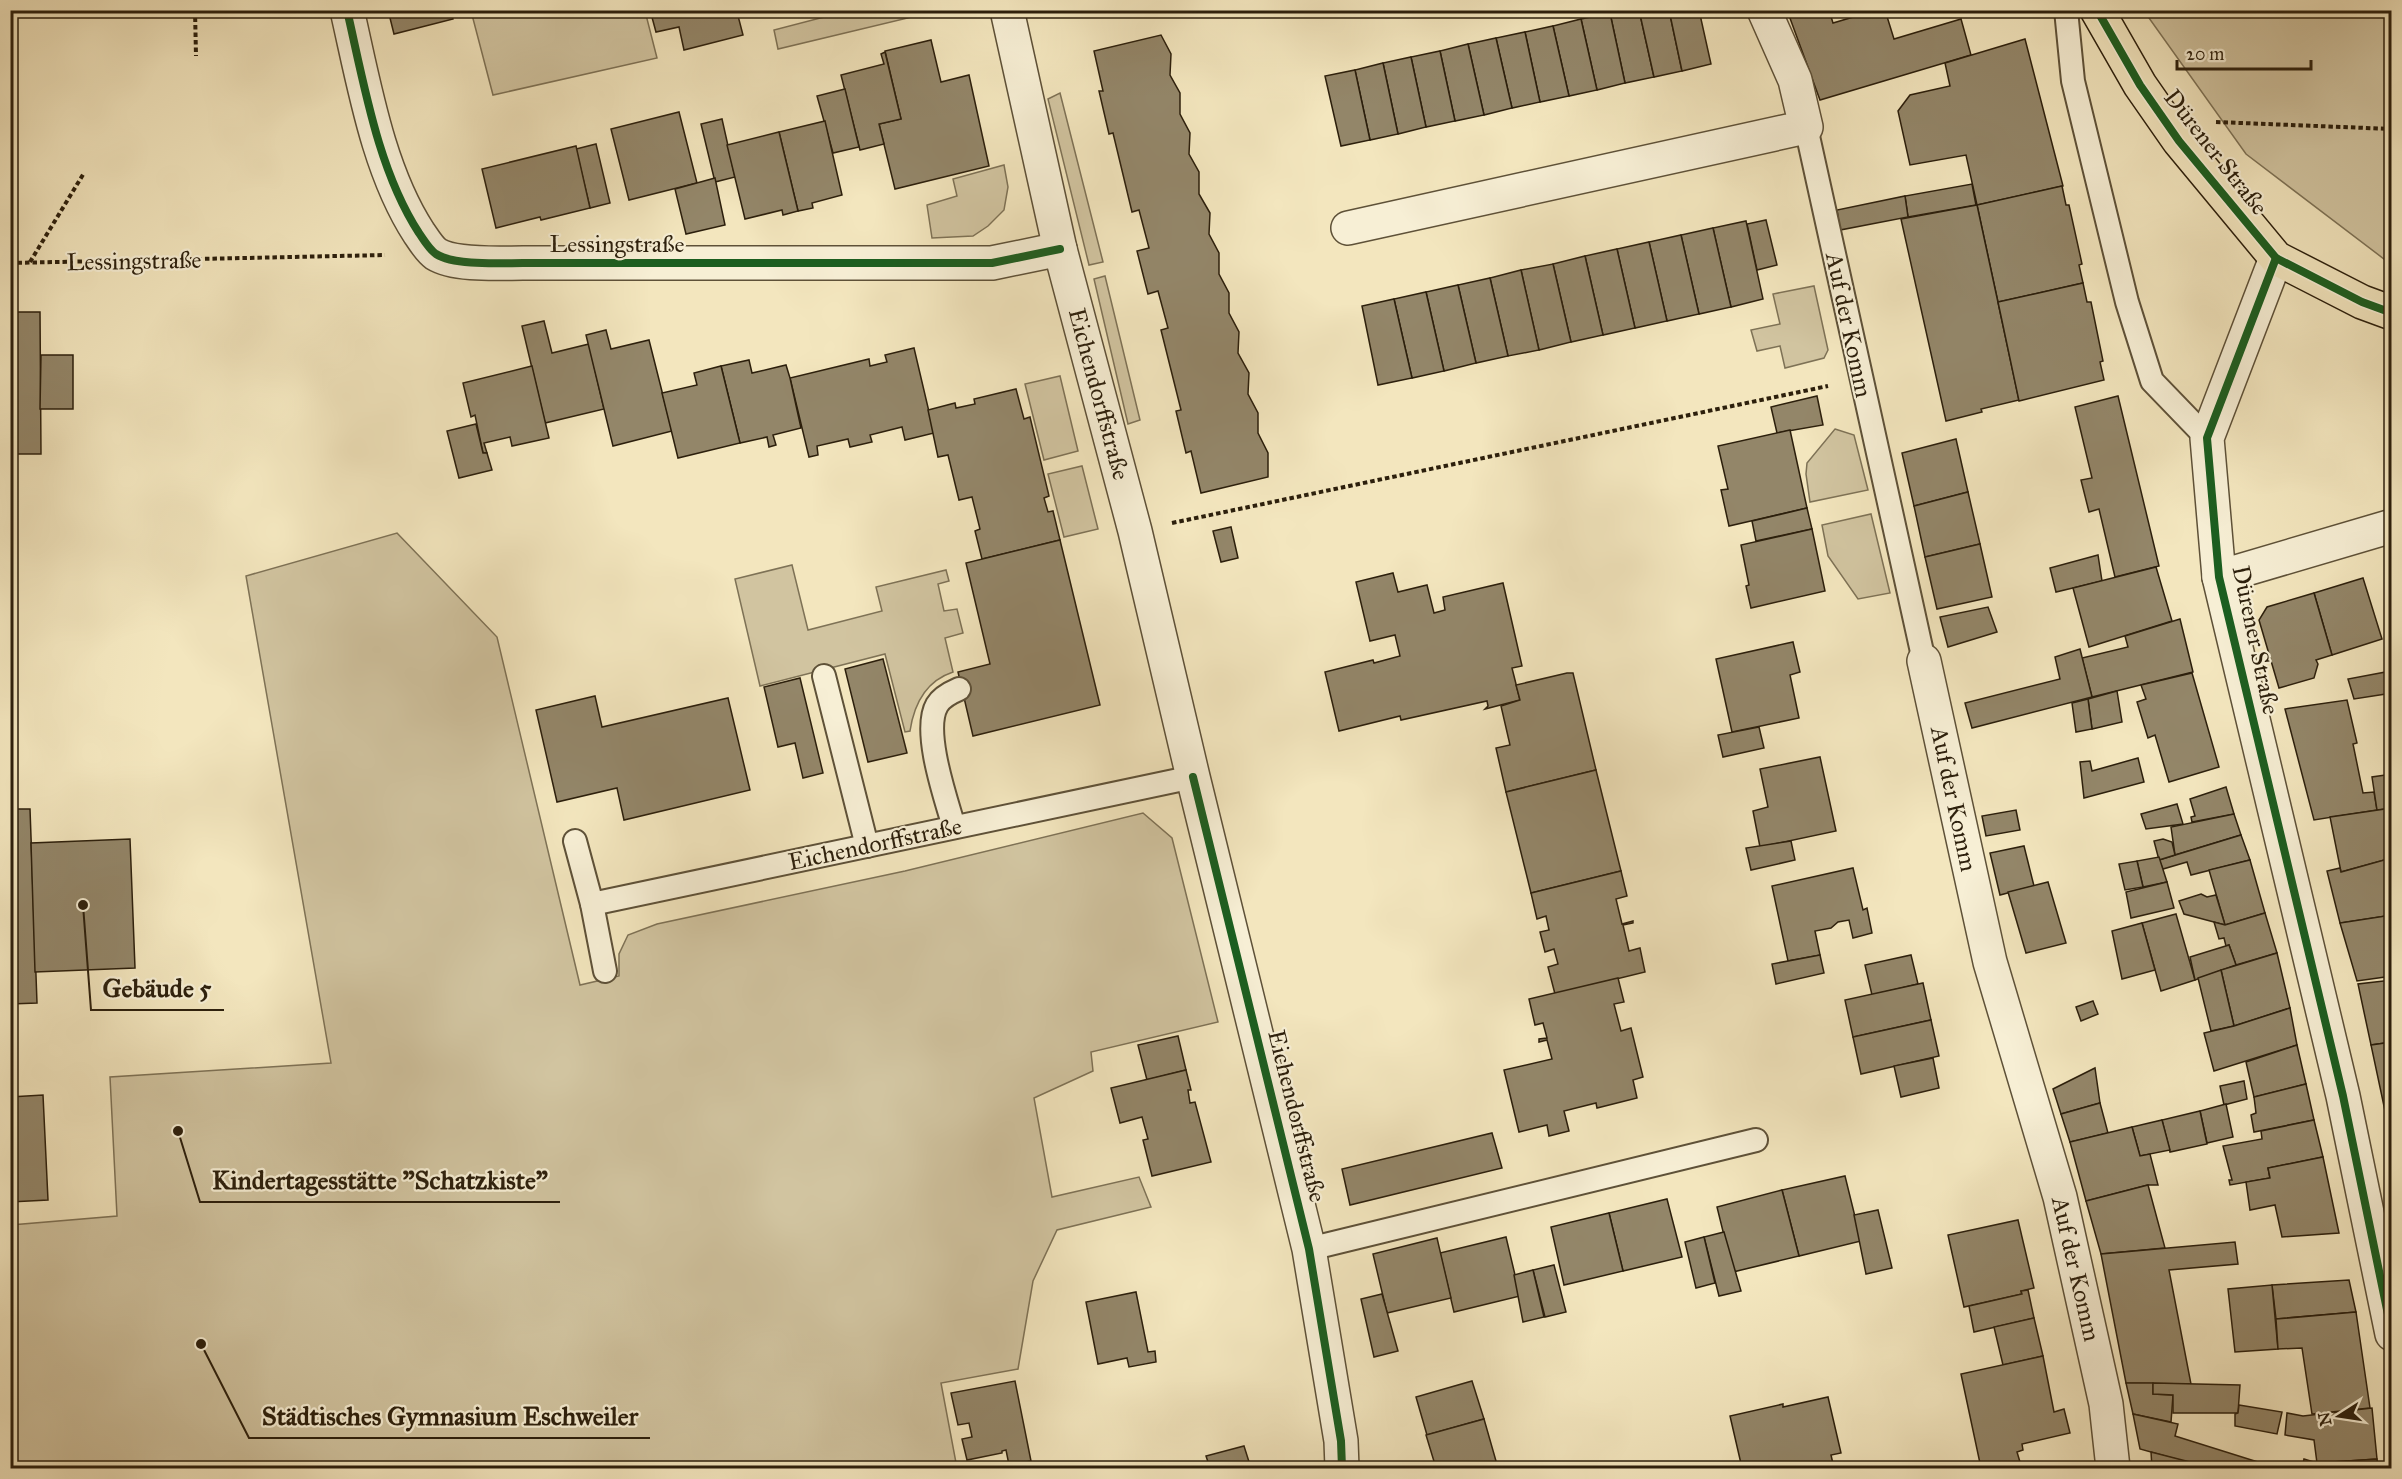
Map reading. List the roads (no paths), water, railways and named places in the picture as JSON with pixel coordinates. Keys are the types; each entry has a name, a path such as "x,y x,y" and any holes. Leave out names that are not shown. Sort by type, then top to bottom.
{"main road":[{"name":"Dürener Straße","path":"2097,10 2140,86 2179,141 2276,258"},
{"path":"2276,258 2361,302 2391,313"}],"street":[{"name":"Lessingstraße","path":"347,10 385,162 395,190 425,242 436,254 453,260 513,263 992,263 1060,249"},
{"name":"Eichendorffstraße","path":"1007,10 1060,249 1135,531 1192,777 1310,1249 1341,1441 1342,1468"},
{"name":"Auf der Komm","path":"1764,10 1795,80 1806,127"},
{"path":"1348,228 1806,127"},
{"name":"Dürener Straße","path":"2276,258 2207,438 2219,577 2343,1096 2391,1334"},
{"path":"2219,577 2391,526"},
{"name":"Auf der Komm","path":"1924,661 1990,962 2061,1197 2106,1404 2113,1468"}],"lane":[{"path":"2066,10 2073,81 2127,302 2152,381 2207,438"},
{"name":"Auf der Komm","path":"1806,127 1924,661"},
{"path":"824,676 867,846"},
{"path":"954,828 935,755 932,728 937,705 952,692 959,690"},
{"name":"Eichendorffstraße","path":"592,904 1192,777"},
{"path":"575,841 592,904 605,971"},
{"path":"1310,1249 1756,1140"}],"place":[{"name":"Gebäude 5","path":"83,905"},
{"name":"Kindertagesstätte \"Schatzkiste\"","path":"178,1131"},
{"name":"Städtisches Gymnasium Eschweiler","path":"201,1344"}]}
